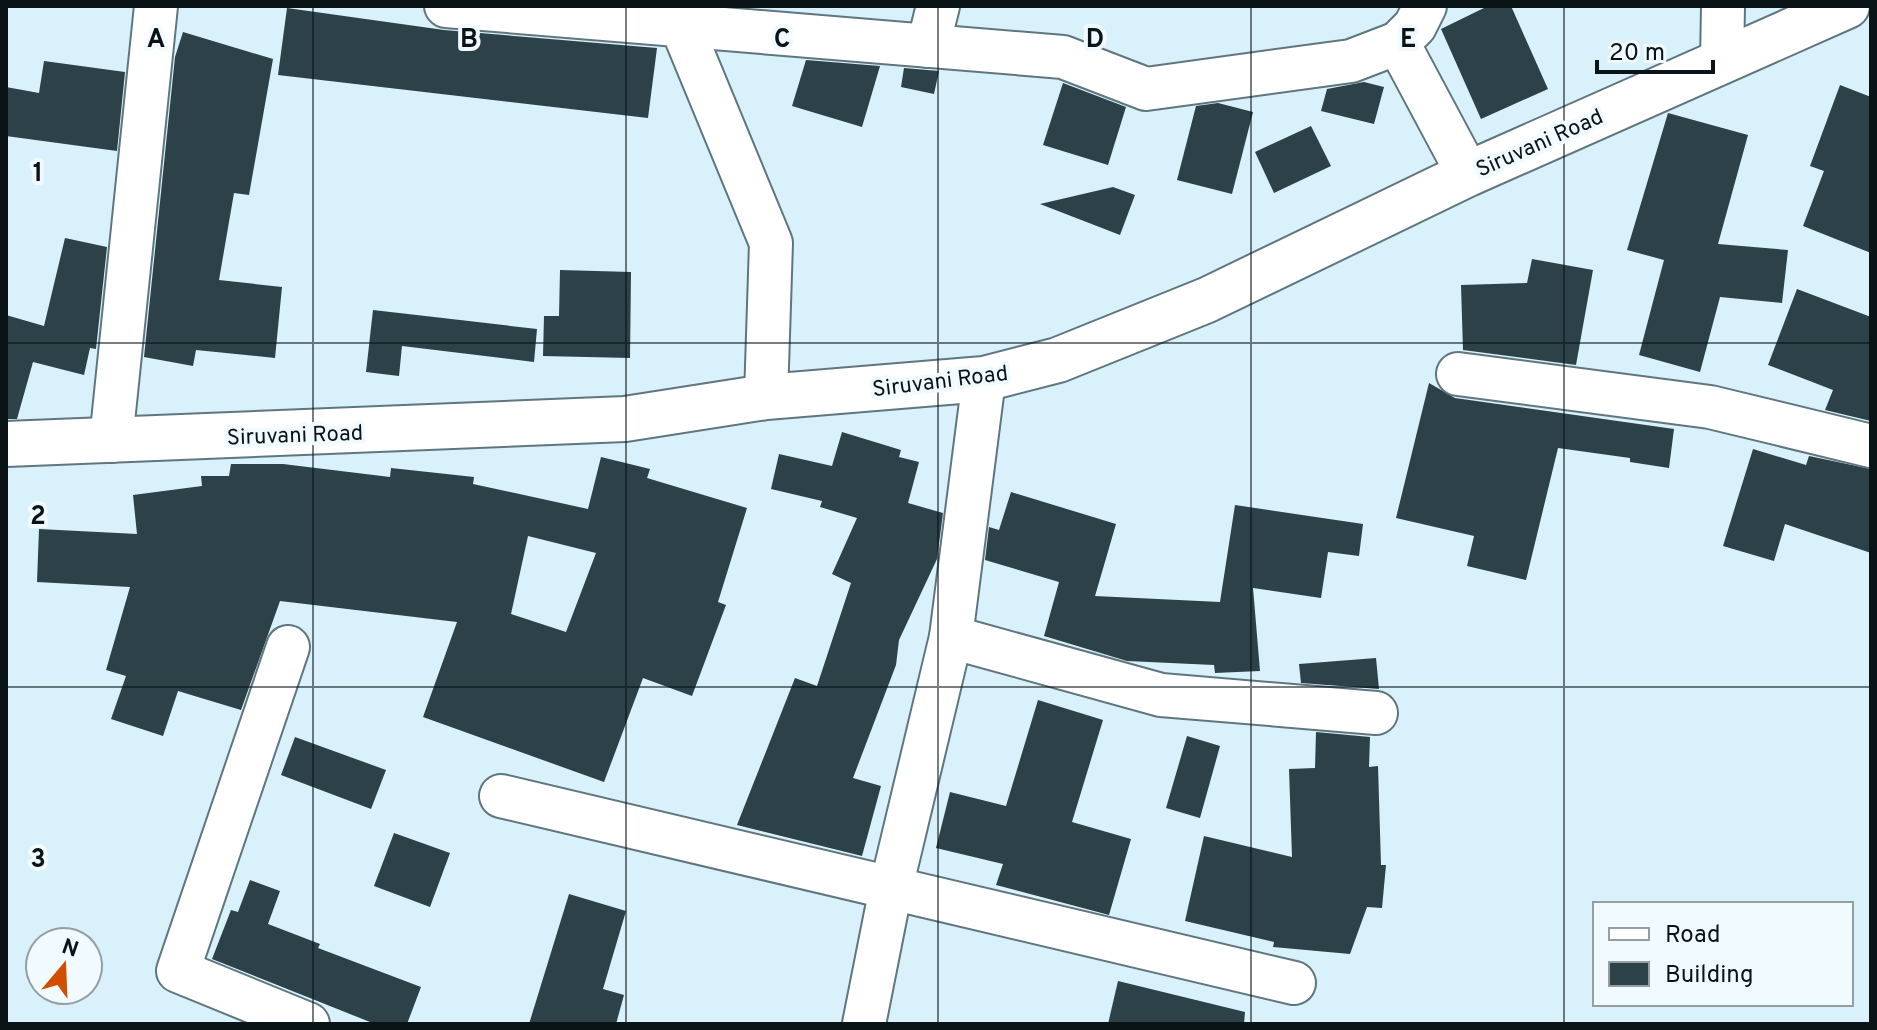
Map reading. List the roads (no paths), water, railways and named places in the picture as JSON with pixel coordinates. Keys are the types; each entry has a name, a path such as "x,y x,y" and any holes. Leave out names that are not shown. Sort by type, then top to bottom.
{"street":[{"path":"111,441 156,6"},
{"path":"446,6 681,16 928,46 1063,57 1146,89 1351,61 1398,43 1415,26 1425,6"},
{"path":"928,46 938,6"},
{"path":"1722,61 1723,6"},
{"name":"Siruvani Road","path":"6,444 625,419 766,397 984,379 1058,360 1207,300 1468,174 1847,6"},
{"path":"681,16 771,243 766,397"},
{"path":"1398,43 1468,174"},
{"path":"1458,374 1710,407 1871,446"},
{"path":"864,1024 891,888 951,637 984,379"},
{"path":"951,637 1161,695 1376,713"},
{"path":"288,647 178,971 308,1024"},
{"path":"501,796 1294,983"}]}
